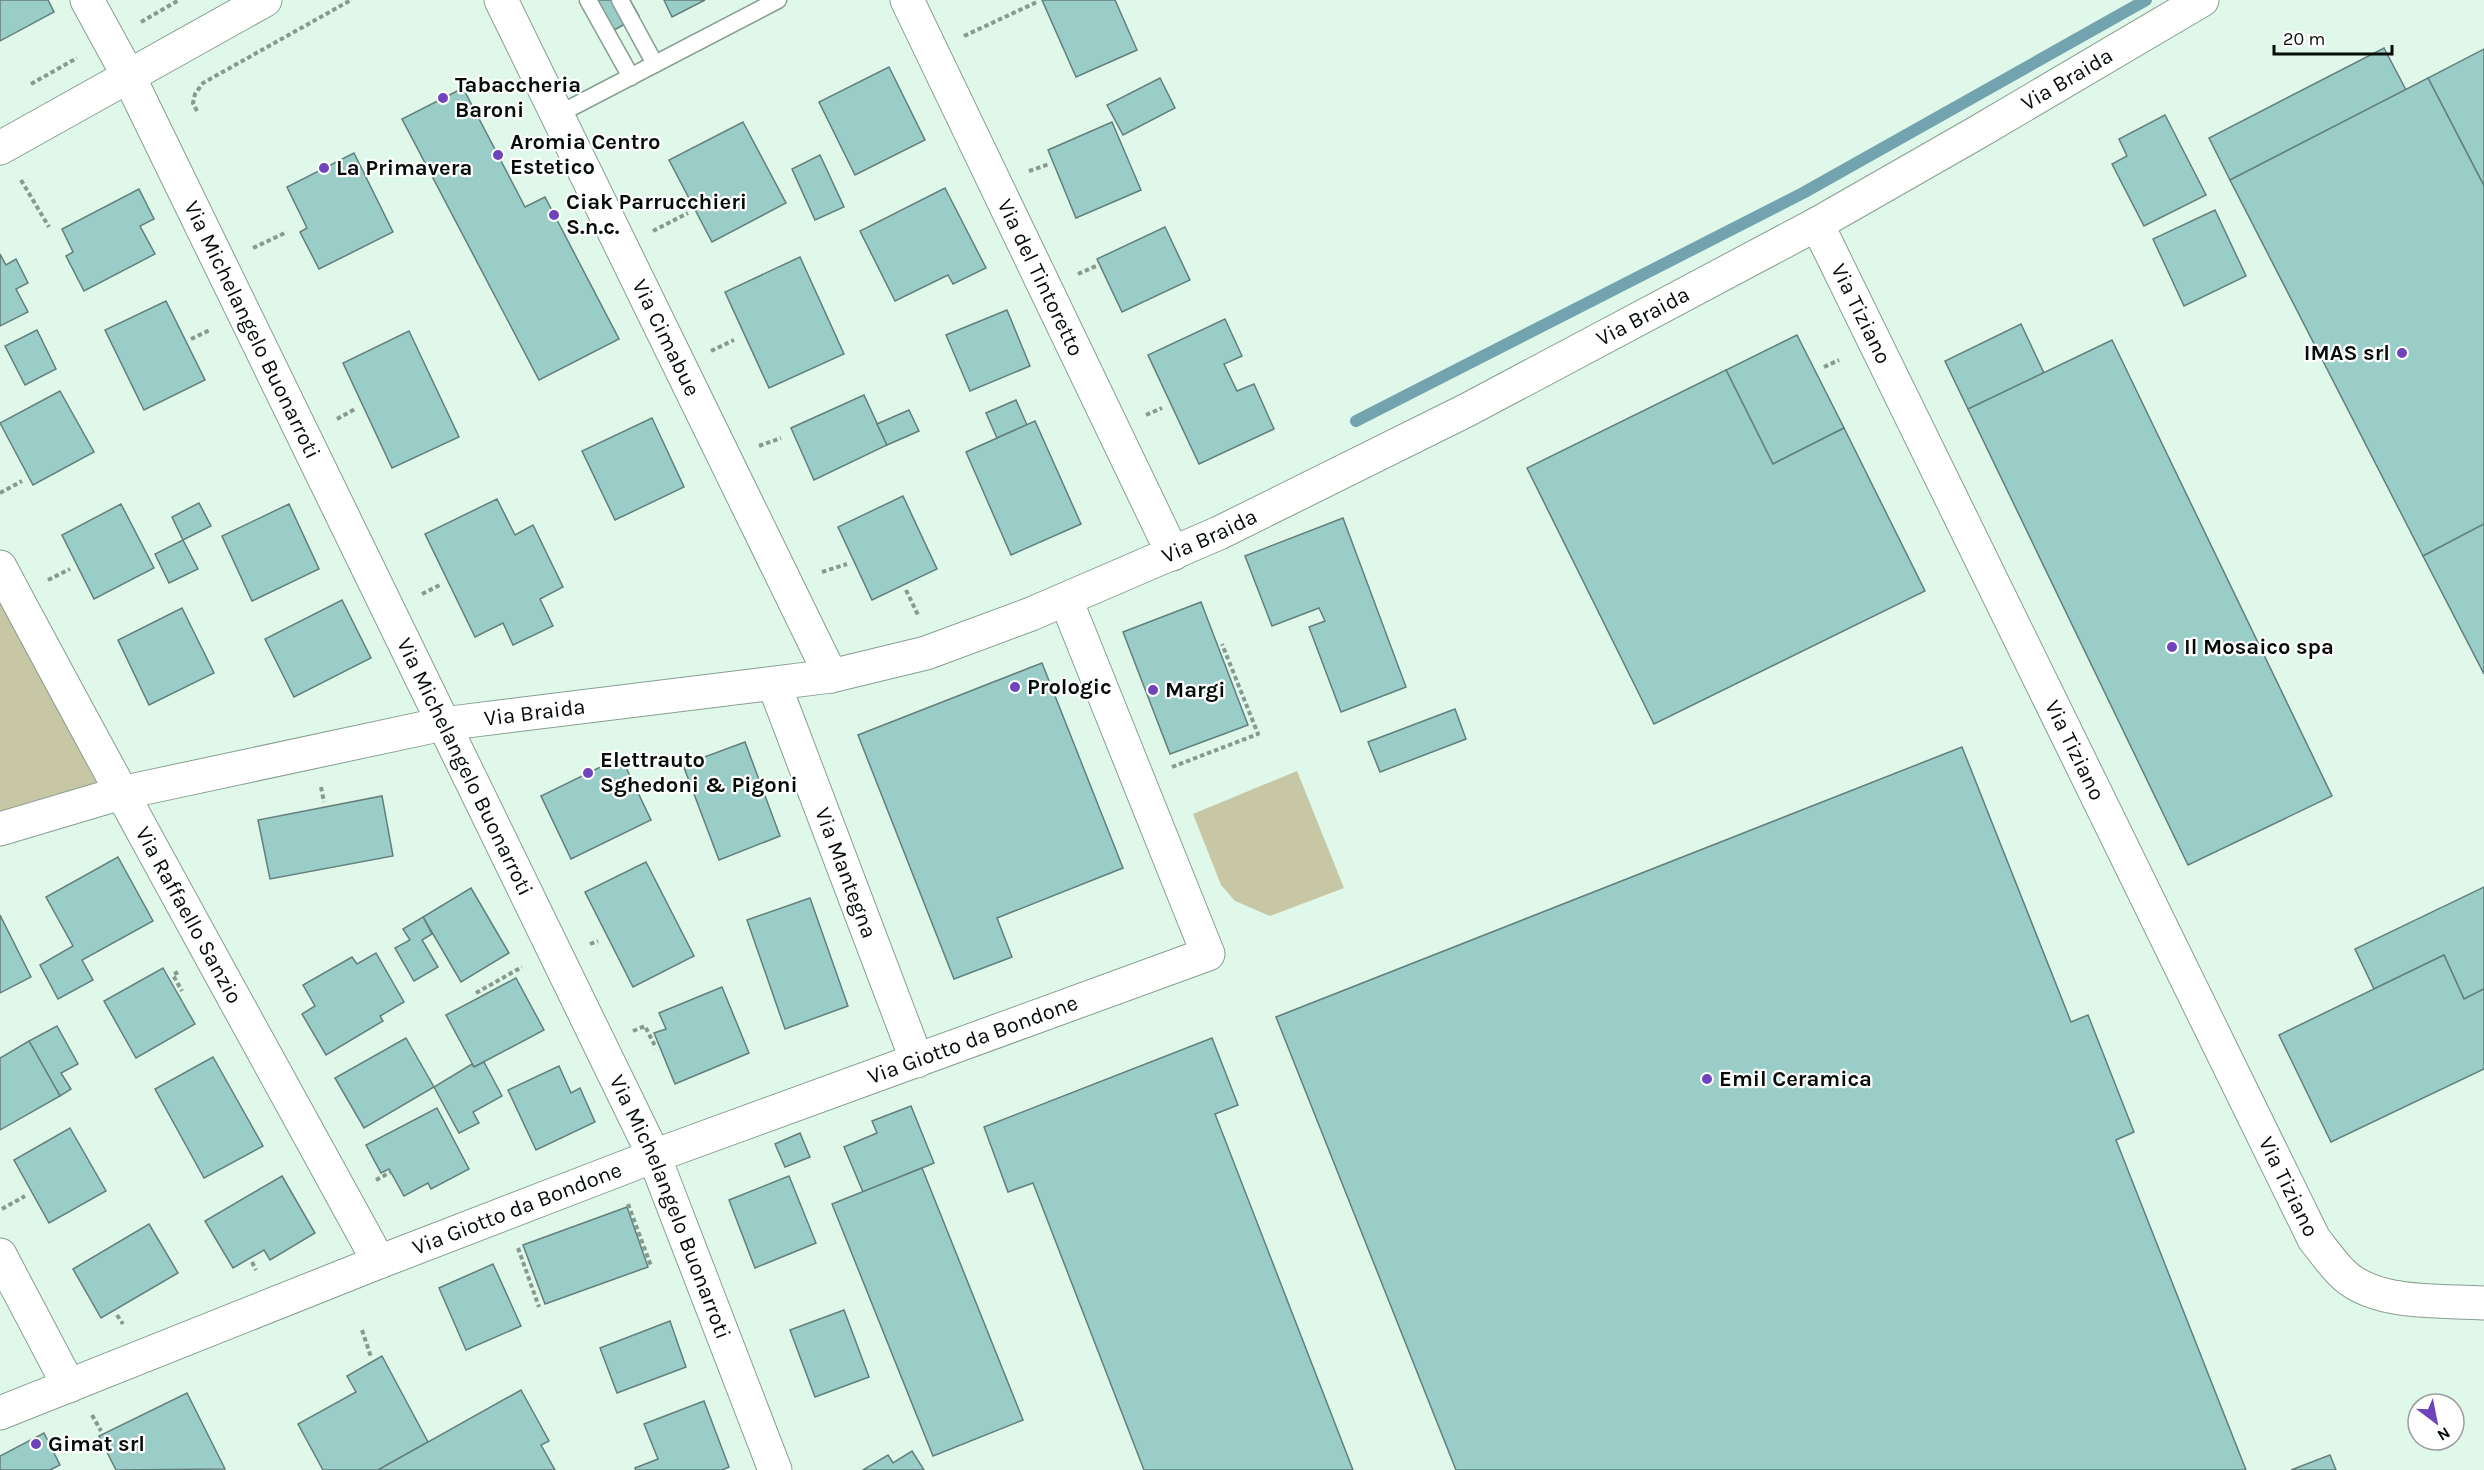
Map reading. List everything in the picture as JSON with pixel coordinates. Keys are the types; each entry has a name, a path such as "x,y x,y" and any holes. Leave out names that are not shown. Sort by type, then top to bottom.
{"street":[{"name":"Via Michelangelo Buonarroti","path":"87,0 128,75 654,1156 775,1470"},
{"path":"0,148 265,0"},
{"name":"Via Cimabue","path":"501,0 831,676"},
{"name":"Via del Tintoretto","path":"907,0 1173,554"},
{"name":"Via Braida","path":"0,830 121,793 443,724 831,676 926,652 1066,600 1173,554 1373,458 1816,224 2202,0"},
{"name":"Via Tiziano","path":"1816,224 2314,1239 2342,1274 2361,1287 2384,1296 2484,1303"},
{"name":"Via Raffaello Sanzio","path":"0,567 121,793 192,917 379,1262"},
{"name":"Via Giotto da Bondone","path":"0,1413 79,1397 379,1262 654,1156 1209,954 1066,600"},
{"name":"Via Mantegna","path":"774,684 917,1061"},
{"path":"0,1255 79,1397"}],"lane":[{"path":"588,0 631,77"},
{"path":"620,0 655,64"},
{"path":"557,115 778,0"}],"path":[{"path":"139,23 179,0"},
{"path":"197,111 193,104 195,94 202,82 351,0"},
{"path":"955,41 1036,2"},
{"path":"30,85 77,58"},
{"path":"1020,175 1049,164"},
{"path":"21,179 49,228"},
{"path":"644,235 688,213"},
{"path":"251,249 287,232"},
{"path":"1069,278 1096,266"},
{"path":"191,339 212,330"},
{"path":"703,355 734,340"},
{"path":"1824,367 1839,360"},
{"path":"748,450 781,438"},
{"path":"0,493 22,481"},
{"path":"819,573 847,564"},
{"path":"40,584 70,569"},
{"path":"417,597 442,584"},
{"path":"906,590 921,623"},
{"path":"1165,769 1258,734 1222,644"},
{"path":"321,786 324,802"},
{"path":"476,993 530,962"},
{"path":"629,1032 645,1026 656,1048"},
{"path":"2,1209 25,1196"},
{"path":"621,1206 627,1204 651,1266"},
{"path":"517,1246 539,1307"},
{"path":"362,1329 371,1357"},
{"path":"79,1397 101,1431"}],"green space":[{"path":"0,567 124,796 0,838"},
{"path":"1297,771 1344,888 1270,916 1235,901 1221,885 1193,814"}],"building":[{"path":"0,0 48,0 54,12 0,41"},
{"path":"599,0 630,0 639,16 602,37 585,8"},
{"path":"664,0 705,0 672,17"},
{"path":"1042,0 1115,0 1137,50 1076,77"},
{"path":"2384,48 2406,90 2230,180 2209,138"},
{"path":"2484,49 2484,186 2428,78"},
{"path":"889,67 925,140 855,175 819,102"},
{"path":"1160,78 1175,108 1123,135 1107,105"},
{"name":"IMAS srl","path":"2428,78 2484,186 2484,524 2423,556 2230,180"},
{"path":"463,88 525,207 545,197 619,339 539,380 402,119"},
{"path":"2165,115 2206,195 2144,226 2112,164 2127,156 2119,139"},
{"path":"743,122 786,203 712,242 669,160"},
{"path":"1112,122 1141,190 1076,218 1048,150"},
{"path":"354,153 393,232 319,269 300,232 307,228 287,187"},
{"path":"820,155 844,207 815,220 792,169"},
{"path":"945,188 986,268 953,284 948,275 895,301 860,231"},
{"path":"139,189 154,219 140,226 155,254 84,291 66,256 73,252 62,229"},
{"path":"2215,210 2246,276 2184,306 2153,239"},
{"path":"1165,227 1190,280 1122,312 1097,259"},
{"path":"0,254 6,265 16,259 28,283 16,289 28,312 0,326"},
{"path":"800,257 844,354 769,388 725,292"},
{"path":"166,301 205,380 144,410 105,330"},
{"path":"1007,310 1030,366 970,391 946,335"},
{"path":"1225,319 1242,356 1224,364 1237,391 1254,384 1274,429 1199,464 1148,355"},
{"path":"2021,324 2044,373 1968,409 1945,361"},
{"path":"37,330 56,369 25,385 5,346"},
{"path":"409,331 459,437 392,468 343,363"},
{"path":"1797,335 1844,428 1773,464 1726,370"},
{"name":"Il Mosaico spa","path":"2112,340 2332,796 2188,865 1968,409"},
{"path":"1726,370 1773,464 1844,428 1925,591 1654,724 1527,468"},
{"path":"60,391 94,452 33,485 0,423"},
{"path":"864,395 887,445 814,480 791,428"},
{"path":"1016,400 1027,425 997,438 986,413"},
{"path":"909,410 919,431 887,445 877,424"},
{"path":"652,418 684,487 615,520 582,451"},
{"path":"1035,421 1081,524 1011,555 966,452"},
{"path":"903,496 937,569 872,600 838,527"},
{"path":"497,499 515,535 533,525 563,587 540,599 553,626 513,645 503,623 475,637 425,534"},
{"path":"199,503 211,526 183,540 172,517"},
{"path":"121,504 154,568 94,599 62,535"},
{"path":"289,504 319,569 252,601 222,536"},
{"path":"1343,518 1406,687 1341,712 1309,627 1325,621 1319,608 1272,626 1245,556"},
{"path":"2484,524 2484,674 2423,556"},
{"path":"183,540 198,569 169,583 155,554"},
{"path":"342,600 371,658 294,697 265,639"},
{"path":"1201,602 1248,725 1170,754 1123,632"},
{"path":"182,608 214,673 149,705 118,640"},
{"path":"1042,663 1123,868 997,918 1012,957 954,979 858,735"},
{"path":"1455,709 1466,739 1380,772 1368,742"},
{"path":"745,742 780,836 719,860 683,765"},
{"name":"Emil Ceramica","path":"1962,747 2071,1022 2088,1015 2134,1132 2116,1140 2246,1470 1456,1470 1276,1017"},
{"path":"621,757 651,820 571,859 541,796"},
{"path":"382,796 393,856 270,879 258,820"},
{"path":"118,857 153,921 82,960 93,980 58,999 40,965 73,946 46,897"},
{"path":"646,862 694,956 633,987 585,892"},
{"path":"2484,887 2484,989 2464,999 2444,955 2374,989 2355,949"},
{"path":"471,888 509,953 461,982 423,917"},
{"path":"810,898 848,1006 785,1029 747,920"},
{"path":"0,915 31,977 0,993"},
{"path":"423,917 432,934 422,940 438,967 414,981 395,948 410,940 403,929"},
{"path":"376,953 404,1002 380,1016 383,1021 326,1055 302,1014 315,1006 303,985 352,957 357,964"},
{"path":"2444,955 2464,999 2484,989 2484,1069 2331,1142 2279,1035"},
{"path":"163,968 195,1024 136,1058 104,1001"},
{"path":"516,978 544,1030 474,1067 446,1015"},
{"path":"722,987 749,1053 675,1084 654,1033 666,1029 659,1013"},
{"path":"57,1026 78,1064 61,1073 71,1089 60,1096 29,1041"},
{"path":"406,1038 434,1087 364,1128 335,1078"},
{"path":"1212,1038 1238,1105 1215,1114 1353,1470 1144,1470 1033,1183 1008,1192 984,1127"},
{"path":"29,1041 60,1096 0,1130 0,1058"},
{"path":"213,1057 263,1146 204,1178 155,1089"},
{"path":"484,1062 502,1096 473,1112 479,1123 459,1133 434,1087 472,1064 474,1067"},
{"path":"559,1066 571,1093 580,1088 595,1122 536,1150 508,1090"},
{"path":"911,1106 934,1163 863,1192 844,1147 877,1133 872,1121"},
{"path":"437,1108 469,1169 431,1189 428,1183 404,1196 389,1169 381,1173 366,1145"},
{"path":"70,1128 106,1191 49,1223 14,1160"},
{"path":"800,1133 810,1157 785,1167 775,1144"},
{"path":"922,1168 1023,1420 933,1456 832,1204"},
{"path":"282,1176 315,1233 270,1260 264,1250 233,1268 205,1221"},
{"path":"789,1176 816,1243 755,1268 729,1200"},
{"path":"627,1207 648,1267 545,1304 523,1245"},
{"path":"149,1224 178,1273 101,1318 73,1269"},
{"path":"493,1264 521,1326 466,1350 439,1288"},
{"path":"844,1310 869,1377 815,1397 790,1330"},
{"path":"670,1321 686,1367 617,1393 600,1348"},
{"path":"382,1356 428,1442 378,1470 323,1470 298,1424 356,1392 347,1376"},
{"path":"521,1390 549,1441 541,1445 555,1470 378,1470"},
{"path":"187,1393 225,1469 116,1470 99,1436"},
{"path":"704,1401 729,1467 722,1470 636,1470 635,1468 658,1459 644,1424"},
{"name":"Gimat srl","path":"44,1433 60,1465 50,1470 0,1470 0,1456"},
{"path":"912,1451 924,1470 863,1470 888,1455 893,1463"},
{"path":"2330,1455 2336,1470 2291,1470"}],"waterway":[{"path":"1356,421 1803,193 2146,0"}],"place":[{"name":"Tabaccheria Baroni","path":"443,98"},
{"name":"Aromia Centro Estetico","path":"498,155"},
{"name":"La Primavera","path":"324,168"},
{"name":"Ciak Parrucchieri S.n.c.","path":"554,215"},
{"name":"IMAS srl","path":"2402,353"},
{"name":"Il Mosaico spa","path":"2172,647"},
{"name":"Prologic","path":"1015,687"},
{"name":"Margi","path":"1153,690"},
{"name":"Elettrauto Sghedoni & Pigoni","path":"588,773"},
{"name":"Emil Ceramica","path":"1707,1079"},
{"name":"Gimat srl","path":"36,1444"}]}
